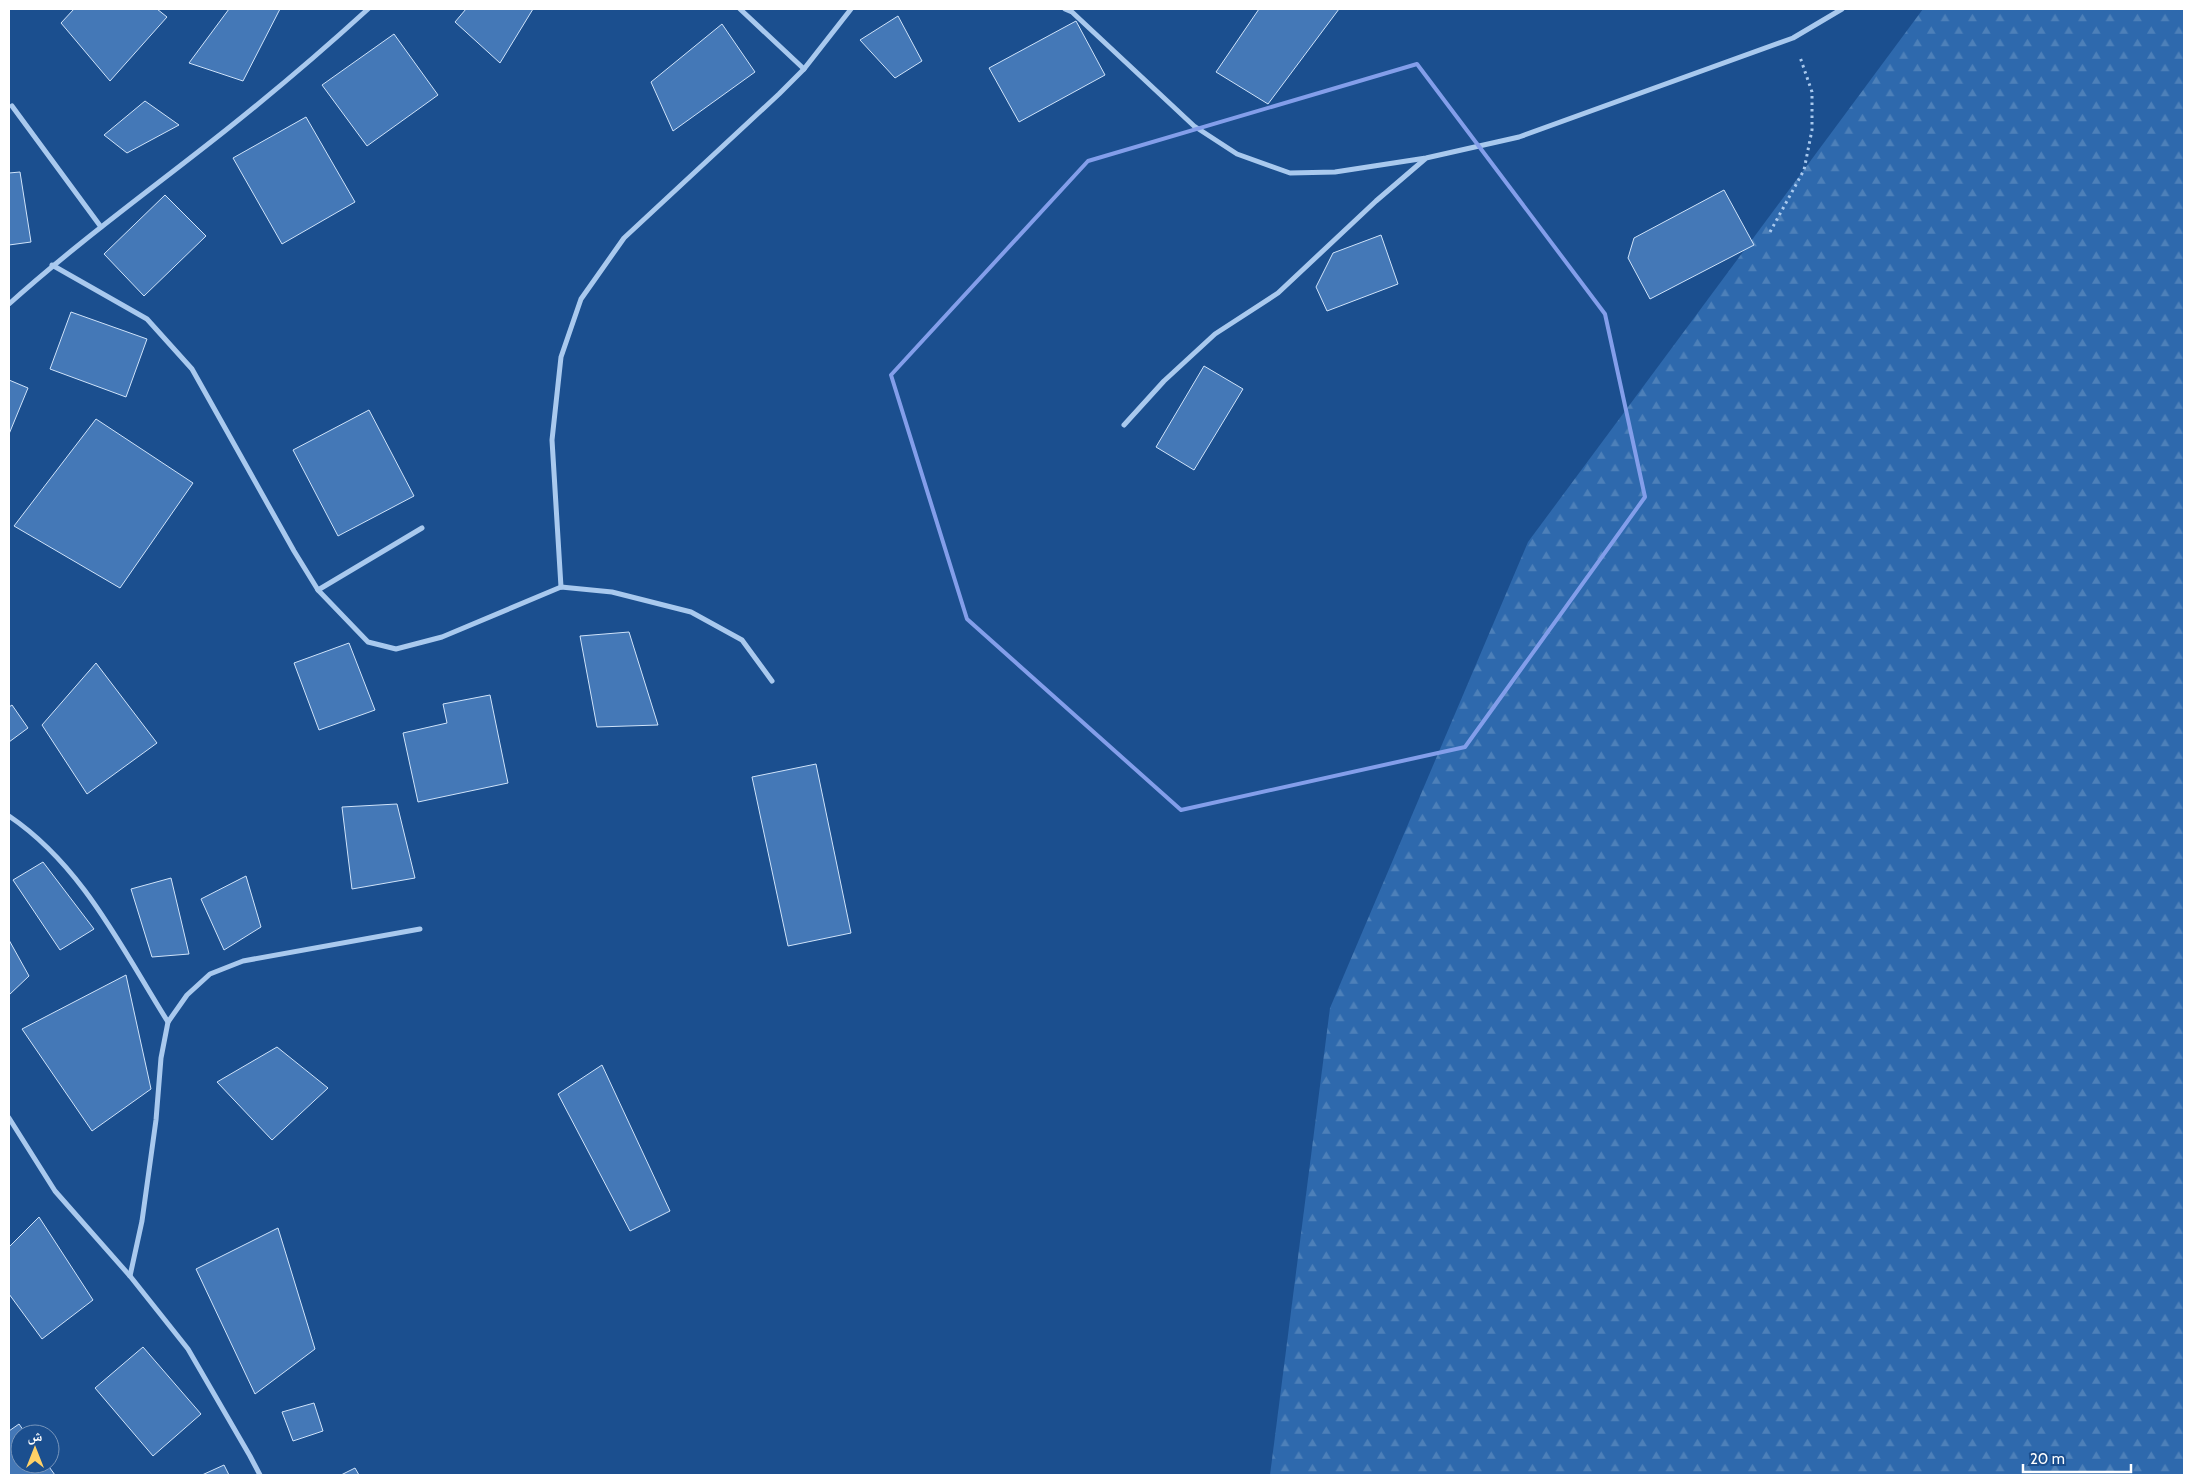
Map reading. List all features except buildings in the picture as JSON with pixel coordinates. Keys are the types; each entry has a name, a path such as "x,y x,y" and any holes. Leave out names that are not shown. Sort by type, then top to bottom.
{"street":[{"path":"9,304 52,265 234,124 309,62 368,9"},
{"path":"740,9 804,68"},
{"path":"561,587 552,440 561,357 581,299 624,238 779,94 804,68 851,9"},
{"path":"1065,9 1072,12 1194,126 1237,154 1290,173 1335,172 1426,158 1519,137 1793,38 1842,9"},
{"path":"12,106 101,227"},
{"path":"1124,424 1164,381 1215,334 1278,293 1376,201 1426,158"},
{"path":"52,265 147,319 192,369 289,543 318,590 368,642 396,649 442,637 561,587 612,592 691,612 742,640 772,681"},
{"path":"318,590 422,528"},
{"path":"9,816 28,829 63,864 103,914 168,1022"},
{"path":"130,1276 142,1221 156,1120 161,1058 168,1022 187,995 210,974 243,961 420,929"},
{"path":"9,1118 55,1191 130,1276 188,1350 260,1475"}],"path":[{"path":"1770,232 1804,170 1812,130 1812,92 1793,38"}],"highlighted area":[{"path":"1417,64 1605,314 1645,497 1465,747 1181,810 967,619 891,375 1088,161"}],"green space":[{"path":"1923,9 2184,9 2184,1475 1270,1475 1330,1008 1528,542"}]}
